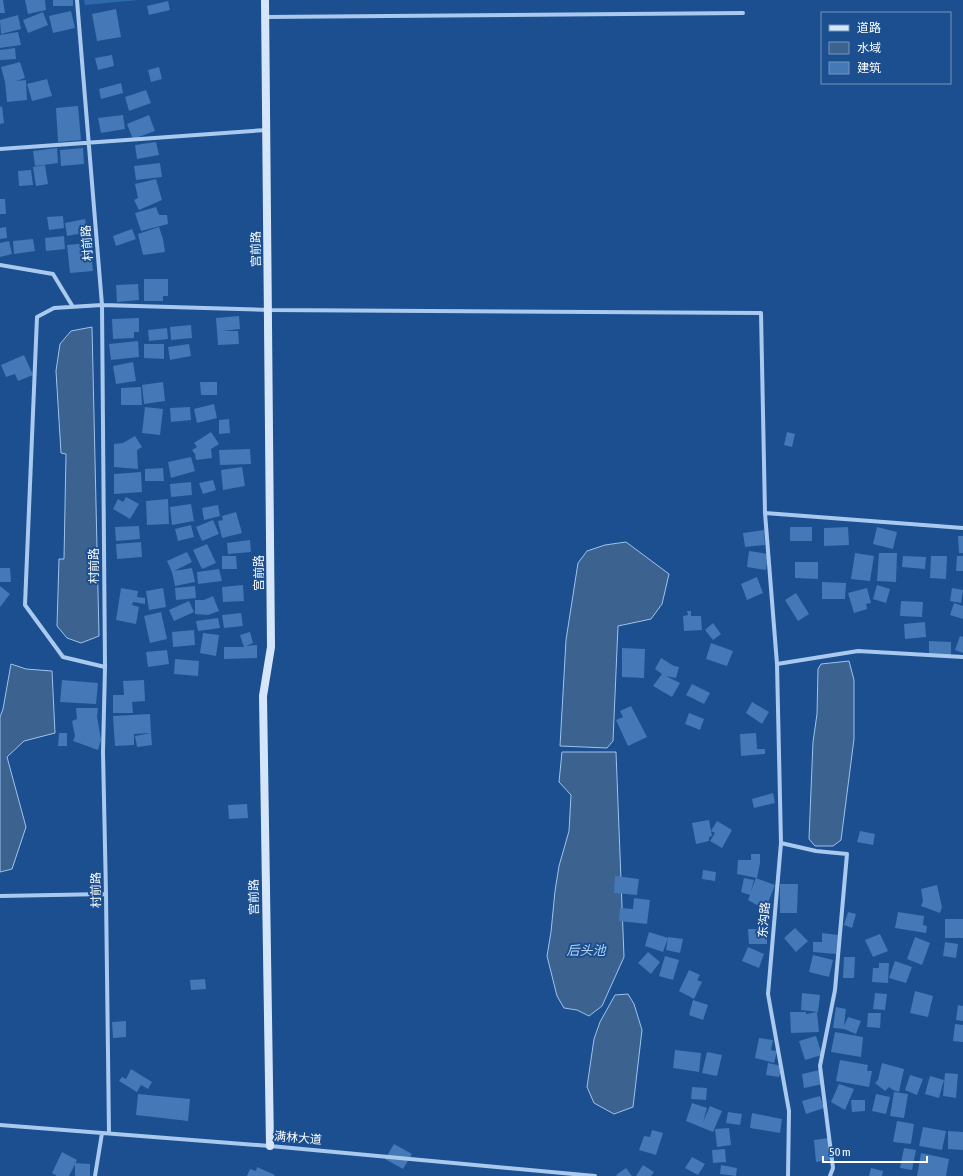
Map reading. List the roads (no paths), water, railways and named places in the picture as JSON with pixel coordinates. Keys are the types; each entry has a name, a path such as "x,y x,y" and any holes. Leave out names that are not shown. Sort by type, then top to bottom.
{"street":[{"name":"村前路","path":"77,0 102,305 105,667 103,752 108,1133"},
{"name":"宫前路","path":"265,0 271,647 263,696 270,1146"},
{"path":"265,17 743,14"},
{"path":"0,149 266,130"},
{"path":"0,266 53,274 73,307"},
{"path":"105,667 63,657 25,605 37,317 54,308 102,305 269,310"},
{"name":"东沟路","path":"269,310 761,312 765,513 777,664 781,843 768,994 789,1111 788,1176"},
{"path":"765,513 963,528"},
{"path":"777,664 858,651 963,657"},
{"path":"781,843 816,851 846,854 835,990 820,1066 833,1168 830,1176"},
{"path":"0,896 106,894"},
{"name":"满林大道","path":"0,1125 270,1146 595,1176"},
{"path":"95,1176 102,1133"}],"water":[{"path":"92,327 99,636 81,643 67,638 57,626 59,559 64,559 66,454 61,453 56,371 60,344 71,331"},
{"path":"626,542 669,574 662,604 651,619 618,626 613,741 607,748 560,746 566,640 578,563 587,551 605,545"},
{"path":"849,661 854,680 854,739 841,840 833,846 815,846 809,839 813,742 817,714 818,669 821,664"},
{"path":"11,664 26,669 52,671 55,733 24,741 7,757 26,827 12,869 0,872 0,717 3,709"},
{"name":"后头池","path":"562,752 616,752 624,957 602,1006 589,1016 577,1010 564,1008 557,996 547,956 559,866 569,831 571,795 559,782"},
{"path":"628,994 634,1004 642,1030 633,1107 614,1114 594,1103 587,1087 594,1039 600,1022 615,995"}]}
